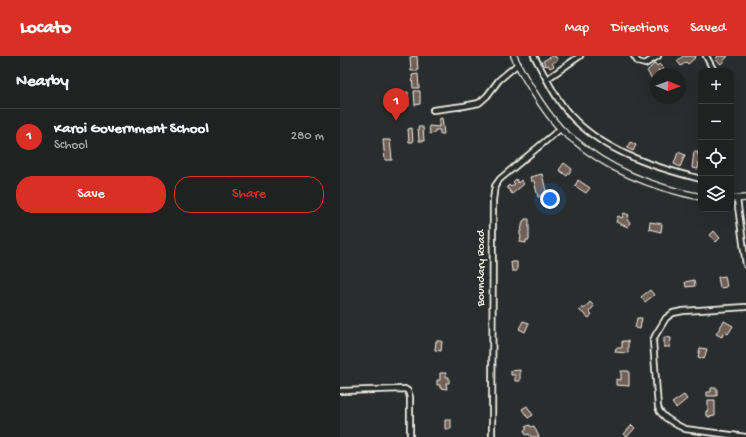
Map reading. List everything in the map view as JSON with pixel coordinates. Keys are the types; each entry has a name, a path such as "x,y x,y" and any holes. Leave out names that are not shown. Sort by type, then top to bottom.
{"street":[{"path":"514,56 538,98 560,129 582,147 603,162 629,176 663,188 698,196"},
{"path":"534,56 546,79 562,103 575,120 593,135 612,147 664,170 698,178"},
{"path":"546,79 580,56"},
{"path":"634,56 638,62 645,64 658,56"},
{"path":"706,56 712,68"},
{"path":"433,110 464,106 479,102 487,96 499,80 518,64"},
{"name":"Boundary Road","path":"492,437 493,208 495,186 500,179 560,129"},
{"path":"746,198 734,199 746,265"},
{"path":"746,307 673,313 666,318 660,326 653,341 658,407 660,412 685,429 746,437"},
{"path":"340,391 405,389 408,391 410,397 410,437"}],"building":[{"path":"417,56 418,71 411,71 410,57"},
{"path":"555,56 558,60 552,63 554,66 550,68 548,65 546,66 543,61"},
{"path":"683,56 696,57 688,64 686,62 681,66 677,61"},
{"path":"718,56 728,56 721,64 715,59"},
{"path":"655,63 657,66 659,64 663,68 650,68"},
{"path":"650,68 650,76 647,71"},
{"path":"418,74 419,88 413,88 412,75"},
{"path":"414,91 420,91 420,104 415,105"},
{"path":"408,92 409,106 404,106 402,93"},
{"path":"442,118 444,134 440,134 440,130 435,130 435,133 430,134 429,126 439,127 439,119"},
{"path":"418,127 423,127 424,141 419,141"},
{"path":"412,128 413,142 409,142 408,129"},
{"path":"383,140 390,140 392,160 385,160"},
{"path":"630,142 636,145 633,151 627,148"},
{"path":"678,152 685,155 680,167 674,164"},
{"path":"694,152 698,152 698,169 692,168"},
{"path":"564,163 572,169 567,176 559,170"},
{"path":"542,174 547,195 538,197 534,181 531,181 530,177"},
{"path":"516,179 518,183 521,180 524,184 512,194 507,187 509,185 511,187 515,184 513,182"},
{"path":"578,180 590,188 586,193 575,186"},
{"path":"624,213 629,215 627,220 630,222 628,227 616,222 618,216 622,218"},
{"path":"525,219 529,219 529,240 526,240 526,243 520,242 520,231"},
{"path":"650,222 662,224 661,232 649,229"},
{"path":"714,231 720,238 716,242 710,235"},
{"path":"511,262 517,262 517,271 512,271"},
{"path":"725,276 727,287 720,288 718,277"},
{"path":"694,280 695,286 686,287 685,282"},
{"path":"650,290 654,295 645,302 641,297"},
{"path":"590,302 594,306 589,312 592,314 589,318 579,310 582,307 584,309"},
{"path":"637,318 642,318 640,329 635,328"},
{"path":"523,321 529,323 525,332 519,329"},
{"path":"724,321 733,326 728,334 724,332 722,337 716,334"},
{"path":"664,337 671,338 670,347 664,347"},
{"path":"436,341 442,341 441,351 435,350"},
{"path":"622,341 628,341 628,353 615,352 616,348 622,348"},
{"path":"700,348 707,349 704,359 698,357"},
{"path":"520,370 520,381 515,381 515,375 511,375 511,371"},
{"path":"621,371 629,371 629,386 616,385 616,379 621,380"},
{"path":"440,373 446,373 446,377 449,377 449,383 446,383 447,389 440,388 440,385 437,385 437,380 440,380"},
{"path":"711,388 717,388 717,396 707,396 707,392 711,392"},
{"path":"684,395 687,399 676,408 672,403"},
{"path":"708,400 715,400 715,416 708,417 708,415 706,415 706,411 708,411"},
{"path":"527,406 533,415 528,418 522,409"},
{"path":"445,420 451,420 451,429 445,429"},
{"path":"530,425 531,427 534,426 539,437 531,437 529,434 526,435 524,430 527,429 525,427"},
{"path":"632,425 635,428 627,437 624,434"}],"place":[{"name":"Karoi Government School","path":"396,121"}]}
